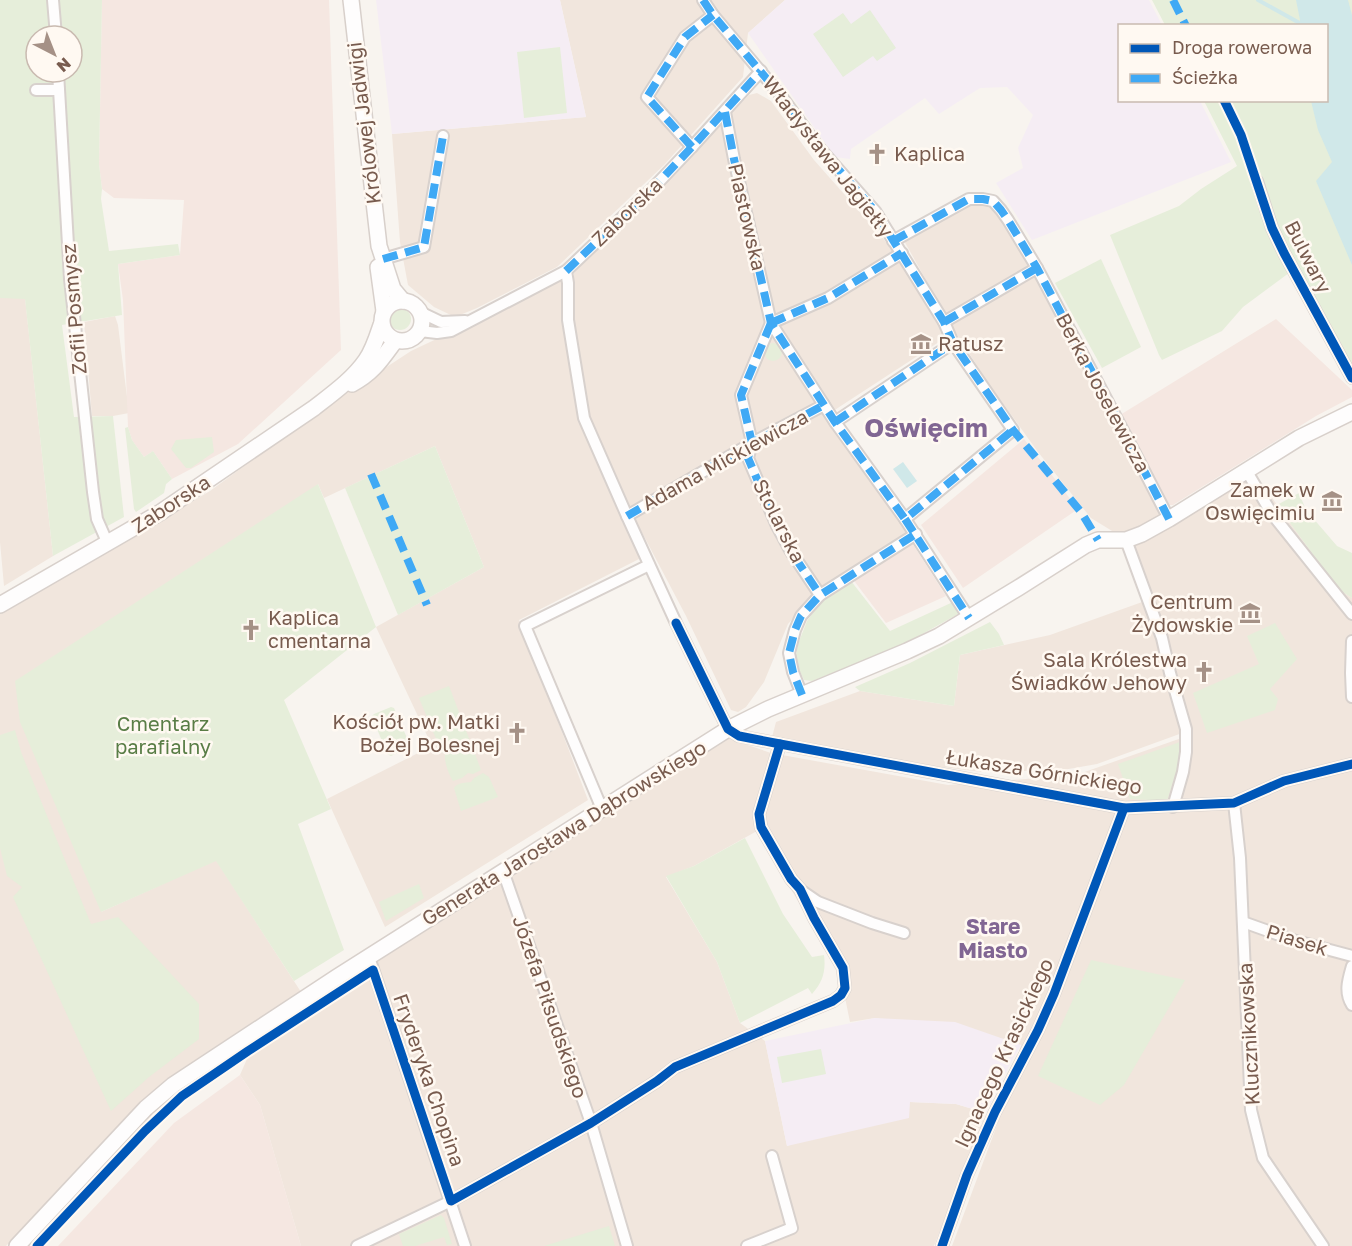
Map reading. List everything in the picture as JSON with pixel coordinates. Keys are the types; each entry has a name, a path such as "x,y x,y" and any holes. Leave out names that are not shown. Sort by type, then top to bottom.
{"street":[{"path":"53,0 55,24"},
{"name":"Królowej Jadwigi","path":"351,0 381,252 393,289 403,301"},
{"name":"Władysława Jagiełły","path":"703,0 817,145 875,211 944,322 953,343 1013,430 905,519"},
{"path":"692,147 647,97 685,37 713,15"},
{"name":"Zaborska","path":"420,331 437,333 451,331 566,271 637,204 761,71"},
{"name":"Zofii Posmysz","path":"59,84 73,315 97,519 108,544"},
{"path":"36,90 59,90"},
{"name":"Piastowska","path":"725,112 771,323"},
{"path":"381,252 424,247 443,136"},
{"name":"Bulwary","path":"1257,181 1272,228 1352,378"},
{"name":"Berka Joselewicza","path":"893,241 969,199 993,201 1002,210 1037,268 1169,519"},
{"name":"Królowej Jadwigi","path":"381,252 378,264 382,318"},
{"path":"902,253 828,298 771,323 835,422 916,534 969,618"},
{"path":"944,322 1037,268"},
{"path":"566,271 568,320 584,418 649,566 729,729"},
{"path":"403,301 413,304 420,312 422,325 415,336 402,342 395,341 386,335 382,318 392,303 403,301"},
{"name":"Zaborska","path":"420,312 441,322 469,321"},
{"name":"Zaborska","path":"336,392 367,359 382,318"},
{"name":"Stolarska","path":"771,323 741,395 752,443 748,458 777,526 820,595"},
{"name":"Zaborska","path":"0,606 108,544 189,493 336,392 363,378 376,368 395,341"},
{"path":"835,422 953,343"},
{"name":"Adama Mickiewicza","path":"627,516 752,443 824,405"},
{"name":"Generała Jarosława Dąbrowskiego","path":"17,1246 146,1108 195,1070 729,729 939,636 1086,545 1098,540 1126,540 1142,534 1299,438 1352,412"},
{"path":"1246,471 1272,514 1352,614"},
{"path":"802,695 789,653 801,616 820,595 916,534"},
{"path":"1126,540 1162,638 1186,729 1183,772 1173,807"},
{"path":"602,809 525,626 649,566"},
{"path":"1352,641 1352,697"},
{"name":"Łukasza Górnickiego","path":"729,729 739,735 780,744 1125,808 1234,803 1284,781 1352,764"},
{"path":"780,744 759,814 766,838 791,879 818,902 904,933"},
{"name":"Klucznikowska","path":"1234,803 1240,858 1251,1110 1263,1158 1323,1246"},
{"name":"Ignacego Krasickiego","path":"942,1246 967,1174 1054,994 1125,808"},
{"name":"Józefa Piłsudskiego","path":"502,872 591,1123 627,1246"},
{"path":"357,1246 451,1201 591,1123 657,1081 675,1066 833,1001 841,995 845,988 843,968 800,889"},
{"name":"Piasek","path":"1243,922 1296,941 1352,956"},
{"name":"Fryderyka Chopina","path":"369,957 465,1246"},
{"path":"1352,966 1346,984 1352,1005"},
{"path":"747,1246 792,1228 772,1156"}],"shaded area":[{"path":"102,0 329,0 341,350 238,444 172,479 153,451 144,457 132,440 128,427 123,300 118,264 180,255 184,200 114,198 102,189 99,164"},
{"path":"376,0 560,0 586,117 392,134"},
{"path":"560,0 785,0 748,33 743,77 664,165 557,267 455,317 434,307 408,285 400,242 392,134 586,117"},
{"path":"785,0 1149,0 1161,24 1118,24 1118,102 1201,102 1231,162 1032,240 996,183 1023,168 1018,148 1033,115 1007,87 980,88 939,114 925,98 851,149 850,159 827,156 828,147 748,33"},
{"path":"757,93 771,101 814,160 882,237 928,304 945,338 827,415 910,532 810,599 788,624 764,682 746,707 738,712 731,710 686,616 637,523 589,417 573,335 574,273 749,95"},
{"path":"969,199 997,204 1165,517 1117,534 1091,518 1038,452 989,384 952,327 902,237"},
{"path":"561,280 579,416 641,558 519,620 588,800 385,927 327,799 432,746 376,627 484,567 435,446 324,498 318,484 101,912 216,860 301,992 163,1083 6,1246 0,1246 0,614 210,491 321,410 411,351"},
{"path":"0,298 25,298 53,556 4,586 0,542"},
{"path":"115,316 129,413 92,416 84,322"},
{"path":"1276,319 1352,390 1352,397 1316,416 1173,505 1166,505 1120,415"},
{"path":"1024,439 1078,509 963,588 921,525"},
{"path":"1254,473 1338,589 1352,598 1352,1246 952,1246 997,1125 1021,1045 875,1018 850,1022 840,973 757,831 694,866 666,877 717,962 740,1023 765,1041 787,1146 910,1102 956,1104 986,1113 934,1246 301,1246 260,1105 240,1075 256,1038 727,738 771,753 948,785 1076,775 1193,734 1177,673 1132,543"},
{"path":"912,543 946,596 886,623 852,578"},
{"path":"1145,601 1185,732 1097,764 1063,770 982,772 894,761 771,741 776,722 860,691 954,706 960,655 1050,635"},
{"path":"875,1018 955,1022 1021,1045 986,1113 956,1104 910,1102 909,1118 787,1146 765,1041"},
{"path":"240,1075 260,1105 301,1246 58,1246 174,1123"}],"green space":[{"path":"0,0 102,0 99,164 101,199 109,251 178,244 180,255 118,264 122,315 62,325 74,417 113,416 124,517 53,556 25,299 0,298"},
{"path":"1152,0 1352,0 1352,366 1300,269 1293,270 1243,307 1222,331 1162,360 1159,355 1110,235 1179,206 1237,166 1205,102 1328,102 1328,24 1164,24"},
{"path":"870,10 896,48 877,61 873,56 843,77 813,34 843,13 851,24"},
{"path":"560,47 567,113 524,118 517,52"},
{"path":"1101,259 1141,347 1102,368 1055,283"},
{"path":"400,308 408,311 411,319 408,327 400,330 392,327 389,319 392,311"},
{"path":"773,343 779,346 782,352 779,358 773,361 767,358 764,352 767,346"},
{"path":"128,427 132,440 144,457 153,451 172,479 166,484 164,493 136,512 125,428"},
{"path":"212,437 214,452 191,468 186,468 171,449 176,440"},
{"path":"435,446 484,567 398,615 345,488"},
{"name":"Cmentarz parafialny","path":"318,484 376,627 284,700 331,809 298,824 344,950 294,981 216,861 101,912 20,722 15,681"},
{"path":"1299,493 1306,510 1337,546 1352,553 1352,598 1338,589 1277,505"},
{"path":"851,581 890,631 953,602 960,613 888,651 812,681 804,680 795,661 798,644 807,621 823,599"},
{"path":"990,622 1004,645 960,655 954,706 860,691 855,687 910,663"},
{"path":"1275,623 1297,659 1270,689 1278,699 1275,710 1207,733 1193,693 1259,664 1247,636"},
{"path":"449,686 470,741 442,753 419,698"},
{"path":"391,707 394,708 410,745 409,748 391,756 387,754 372,716"},
{"path":"15,730 21,752 91,924 118,917 199,1004 199,1039 149,1077 111,1111 13,897 22,887 7,876 0,848 0,735"},
{"path":"1180,742 1179,763 1167,801 1130,799 1118,764"},
{"path":"471,743 481,770 473,774 468,773 453,781 447,768 445,754"},
{"path":"483,773 489,777 498,797 461,811 454,788 471,782"},
{"path":"745,838 783,914 812,957 824,955 825,966 821,981 812,994 808,988 740,1023 717,962 666,876 694,866"},
{"path":"419,884 424,898 386,921 379,902"},
{"path":"1091,960 1185,980 1124,1085 1100,1105 1038,1076"},
{"path":"821,1049 826,1074 782,1083 777,1057"},
{"path":"441,1215 452,1244 447,1245 444,1237 415,1246 403,1246 399,1234"},
{"path":"609,1226 615,1246 544,1246"}],"water":[{"path":"1296,0 1348,0 1352,15 1352,265 1316,181 1332,162 1318,130 1311,102 1328,102 1328,24 1301,24"},
{"path":"903,462 917,481 907,488 893,469"}],"waterway":[{"path":"1258,0 1301,24"}],"marked path":[{"path":"703,0 782,97 817,145 875,211 944,322 953,343 1013,430 1081,512 1098,540"},
{"path":"1173,0 1185,24"},
{"path":"692,147 647,97 685,37 713,15"},
{"path":"566,271 653,188 761,71"},
{"path":"725,112 771,323 835,422 905,519 1013,430"},
{"path":"383,259 424,247 443,136"},
{"path":"893,241 969,199 993,201 1008,220 1037,268 1169,519"},
{"path":"771,323 828,298 902,253"},
{"path":"944,322 1037,268"},
{"path":"771,323 741,395 752,443 748,458 777,526 820,595"},
{"path":"835,422 953,343"},
{"path":"627,516 752,443 824,405"},
{"path":"371,474 427,605"},
{"path":"905,519 969,618"},
{"path":"802,695 789,653 801,616 820,595 916,534"}],"cycle path":[{"path":"1225,102 1241,135 1272,228 1352,378"},
{"path":"676,623 728,729 739,736 1124,808 1234,803 1284,781 1352,764"},
{"path":"37,1246 145,1131 182,1096 373,970 451,1201 591,1123 675,1067 833,1001 841,995 845,988 843,968 800,889 791,879 761,827 759,814 780,744"},
{"path":"942,1246 967,1175 995,1112 1054,994 1124,808"}],"place":[{"name":"Kaplica","path":"877,154"},
{"name":"Ratusz","path":"921,344"},
{"name":"Zamek w Oswięcimiu","path":"1332,501"},
{"name":"Centrum Żydowskie","path":"1250,613"},
{"name":"Kaplica cmentarna","path":"251,630"},
{"name":"Sala Królestwa Świadków Jehowy","path":"1204,672"},
{"name":"Kościół pw. Matki Bożej Bolesnej","path":"517,733"}],"district":[{"name":"Oświęcim","path":"926,428"},
{"name":"Stare Miasto","path":"993,939"}]}
